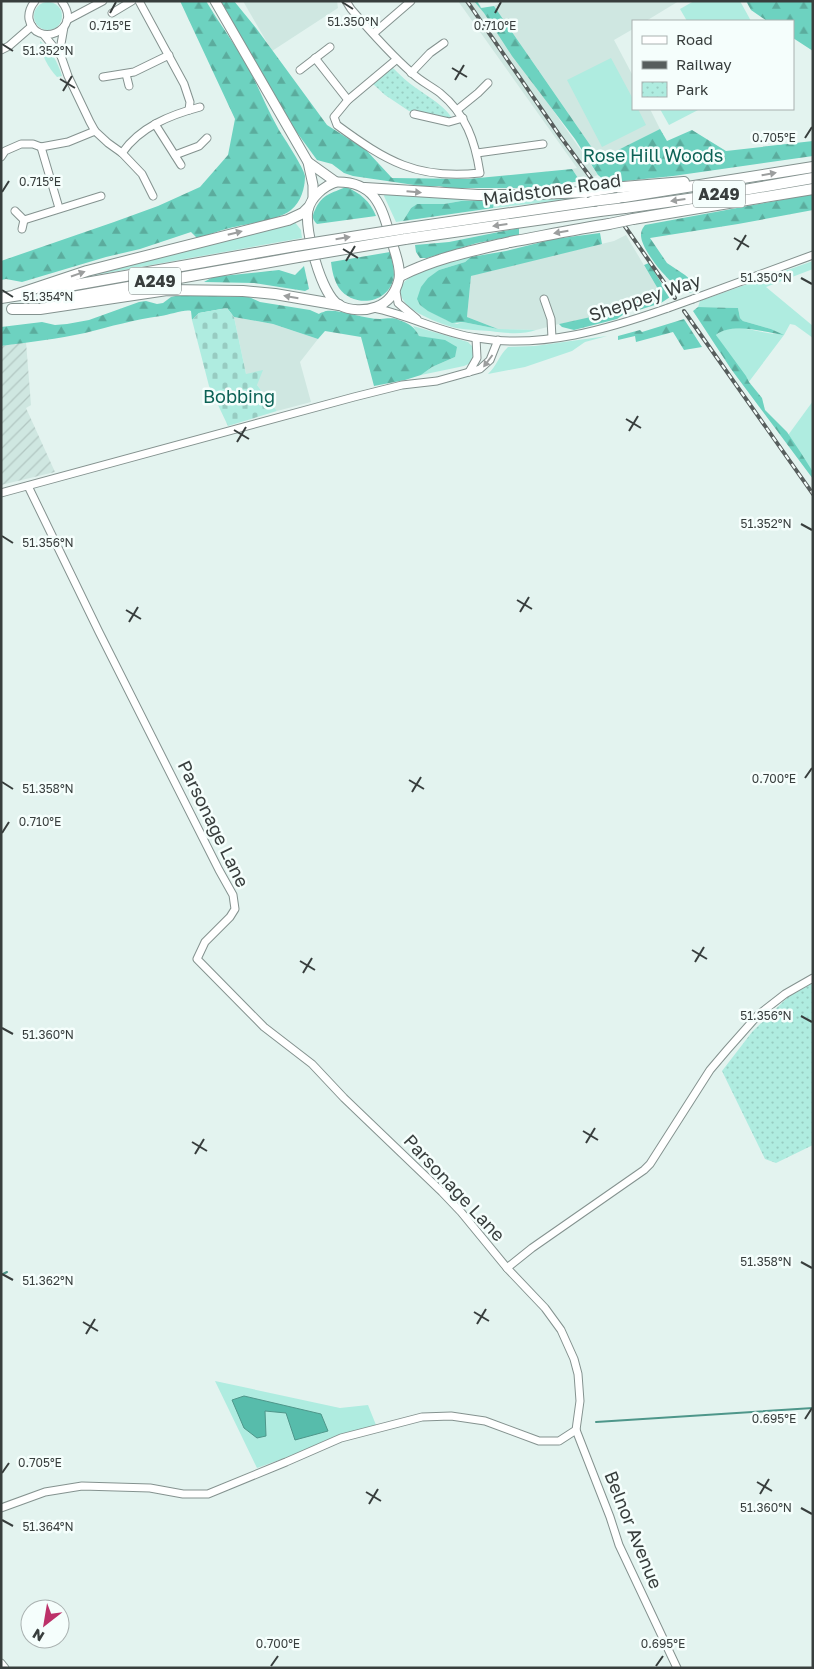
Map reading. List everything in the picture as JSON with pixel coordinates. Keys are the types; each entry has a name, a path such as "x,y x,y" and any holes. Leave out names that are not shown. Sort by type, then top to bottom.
{"highway":[{"name":"Maidstone Road","path":"15,295 295,246 813,167"},
{"name":"Maidstone Road","path":"12,309 177,277 405,239 625,208 813,178"},
{"path":"365,188 478,195 512,195 586,192 610,188 691,182 710,184"},
{"path":"400,276 428,263 454,255 556,232 813,189"},
{"path":"15,295 87,270 288,220 303,213 308,208"},
{"path":"12,309 40,309 167,290 235,290 267,293 339,305"},
{"name":"A249","path":"1,298 15,295"},
{"name":"A249","path":"1,311 12,309"}],"main road":[{"path":"214,1 308,162 313,185 313,198"},
{"path":"308,162 336,182"},
{"path":"336,182 358,183 375,198 380,207 397,260 400,276 396,291 388,300 374,308 356,310 339,305 331,297 319,271 307,227 308,208 313,198 329,184 336,182"}],"street":[{"path":"44,35 56,34 83,11 104,1"},
{"path":"112,13 132,1"},
{"path":"139,1 184,84 190,102 189,110"},
{"path":"346,1 350,9 397,60 411,73 440,93 457,110 470,131 480,173 452,175 408,168 383,156 337,125 334,116 348,100 397,60"},
{"path":"374,33 411,1"},
{"path":"62,2 83,11"},
{"path":"62,2 67,10 61,44 61,56 68,76 95,131 122,153 142,174 153,196"},
{"path":"31,3 29,18 32,26 44,35 61,56"},
{"path":"1,50 9,46 32,26"},
{"path":"411,73 444,43"},
{"path":"300,70 330,46"},
{"path":"103,77 134,72 169,55"},
{"path":"315,58 348,100"},
{"path":"126,74 129,86"},
{"path":"457,110 488,83"},
{"path":"122,153 139,134 167,117 200,108"},
{"path":"414,114 450,122 463,118"},
{"path":"155,124 181,165"},
{"path":"3,152 21,144 33,144 41,147 68,142 95,131"},
{"path":"175,155 199,146 207,138"},
{"path":"476,153 543,144"},
{"path":"41,147 59,208"},
{"path":"24,220 101,196"},
{"path":"15,211 24,220"},
{"path":"22,229 24,220"},
{"name":"Sheppey Way","path":"374,308 391,311 449,332 476,338 521,340 552,338 618,325 813,255"},
{"name":"Sheppey Way","path":"396,291 398,303 423,323"},
{"path":"544,300 551,319 552,338"},
{"path":"469,372 477,358 476,338"},
{"path":"1,493 354,397 402,385 437,381 480,369 490,360 498,340"},
{"name":"Parsonage Lane","path":"28,486 98,632 233,895 235,909 230,917 205,942 197,959 264,1027 312,1064 344,1098 442,1192 507,1268 545,1308 561,1330 574,1359 578,1374 580,1401 576,1430"},
{"path":"507,1268 532,1248 644,1170 650,1164 710,1070 727,1050 758,1015 786,994 813,978"},
{"path":"1,1508 45,1492 82,1486 150,1488 183,1494 208,1494 342,1438 422,1417 466,1417 485,1421 539,1441 560,1441 576,1430"},
{"name":"Belnor Avenue","path":"576,1430 610,1517 622,1554 677,1668"},
{"path":"1,1663 5,1668"}],"shaded area":[{"path":"243,1 337,1 338,8 272,51"},
{"path":"458,1 477,1 598,175 580,181 572,169 577,168"},
{"path":"504,1 679,1 648,20 632,20 632,30 614,40 632,74 632,110 650,110 660,129 605,157 597,155 494,6"},
{"path":"626,235 658,289 627,306 595,317 536,330 498,329 467,317 471,276 614,241"},
{"path":"234,317 273,324 318,339 300,362 311,402 277,411 246,374"},
{"path":"26,342 31,405 26,408 55,472 1,485 1,346"},
{"path":"244,1396 321,1414 328,1431 295,1440 286,1413 265,1411 266,1436 257,1438 244,1428 232,1400"}],"green space":[{"path":"180,1 206,1 247,65 279,130 304,172 302,194 297,203 291,210 271,219 226,229 197,238 191,232 140,249 22,282 1,280 1,261 158,206 200,187 228,155 235,119"},
{"path":"221,1 234,1 327,125 366,150 392,178 468,179 572,169 580,181 524,188 428,187 353,176 344,173 332,164 317,160 290,123"},
{"name":"Rose Hill Woods","path":"474,1 477,1 481,8 494,6 597,155 605,157 660,129 667,141 692,130 726,151 813,141 813,156 673,176 615,182 604,180 598,175 575,139 512,56"},
{"path":"694,1 740,1 750,20 686,20 680,9"},
{"path":"746,1 813,1 813,51 794,39 794,20 766,20 751,10"},
{"path":"48,2 58,6 62,16 58,26 48,30 38,26 34,16 38,6"},
{"path":"40,41 54,57 62,76 57,77 48,65 43,56"},
{"path":"611,58 632,97 632,110 638,110 646,125 602,147 567,80"},
{"path":"392,67 440,105 452,118 448,120 409,111 385,95 373,84"},
{"path":"661,110 698,110 669,125"},
{"path":"346,187 364,198 376,216 317,224 313,216 321,200"},
{"path":"385,194 591,194 593,197 493,208 494,203 482,201 417,204 411,208 403,221 396,222 384,196"},
{"path":"813,194 813,210 650,238 667,263 701,289 689,293 680,289 665,276 642,242 641,233 645,225"},
{"path":"461,201 494,203 493,208 403,221 411,208 417,204 444,204"},
{"path":"294,221 301,230 302,238 90,276 90,273"},
{"path":"519,228 519,235 477,243 427,258 420,258 416,252 415,245 449,242"},
{"path":"600,233 602,244 471,276 467,317 498,329 463,322 452,323 428,311 420,305 417,299 421,287 428,278 439,270 465,262 471,257 506,251 554,239"},
{"path":"390,252 394,275 391,285 379,297 362,301 353,299 339,288 331,262"},
{"path":"470,256 465,262 439,270 420,305 457,324 463,322 498,329 536,330 525,333 513,333 456,328 430,319 405,303 401,296 401,288 412,276 442,263"},
{"path":"813,261 813,269 766,287 813,326 813,338 795,325 790,324 748,383 716,335 723,331 739,328 781,334 743,321 740,318 738,308 698,307 700,301"},
{"path":"649,263 670,297 661,303 639,310 630,310 617,319 574,330 562,327 559,324 609,313 627,306 658,289 644,265"},
{"path":"304,266 309,289 305,291 254,283 204,282 213,277 279,270 295,275"},
{"path":"180,295 249,297 260,302 310,310 319,314 331,311 374,319 396,319 411,326 419,336 445,340 457,347 455,357 432,367 421,375 374,386 361,337 325,331 318,339 273,324 234,317 227,308 199,313 192,320 191,311 185,311 54,339 1,346 1,327 42,322 55,325 67,324 89,320 139,302 163,303 171,297"},
{"path":"698,307 738,308 740,318 743,321 784,335 739,328 722,331 716,335 762,398 765,410 787,432 813,472 813,479 731,369 693,311"},
{"name":"Bobbing","path":"227,308 234,317 246,374 263,370 257,385 277,411 228,426 209,386 192,320 199,313"},
{"path":"684,319 702,347 684,350 673,332 636,342 635,336 618,340 618,336 640,330 642,332"},
{"path":"413,326 468,342 474,348 474,359 471,363 464,366 421,375 432,367 455,357 445,341 419,336"},
{"path":"607,336 585,342 572,351 525,367 488,374 508,347 535,346"},
{"path":"813,401 813,472 786,438"},
{"path":"813,983 813,1145 776,1163 765,1159 722,1071 752,1032 788,997"},
{"path":"215,1381 340,1408 368,1405 376,1425 257,1468","holes":["244,1396 321,1414 265,1411"]}],"waterway":[{"path":"1,1275 7,1272"},
{"path":"596,1422 813,1408"}],"railway":[{"path":"467,1 594,182"},
{"path":"624,225 675,298"},
{"path":"684,311 813,494"}]}
